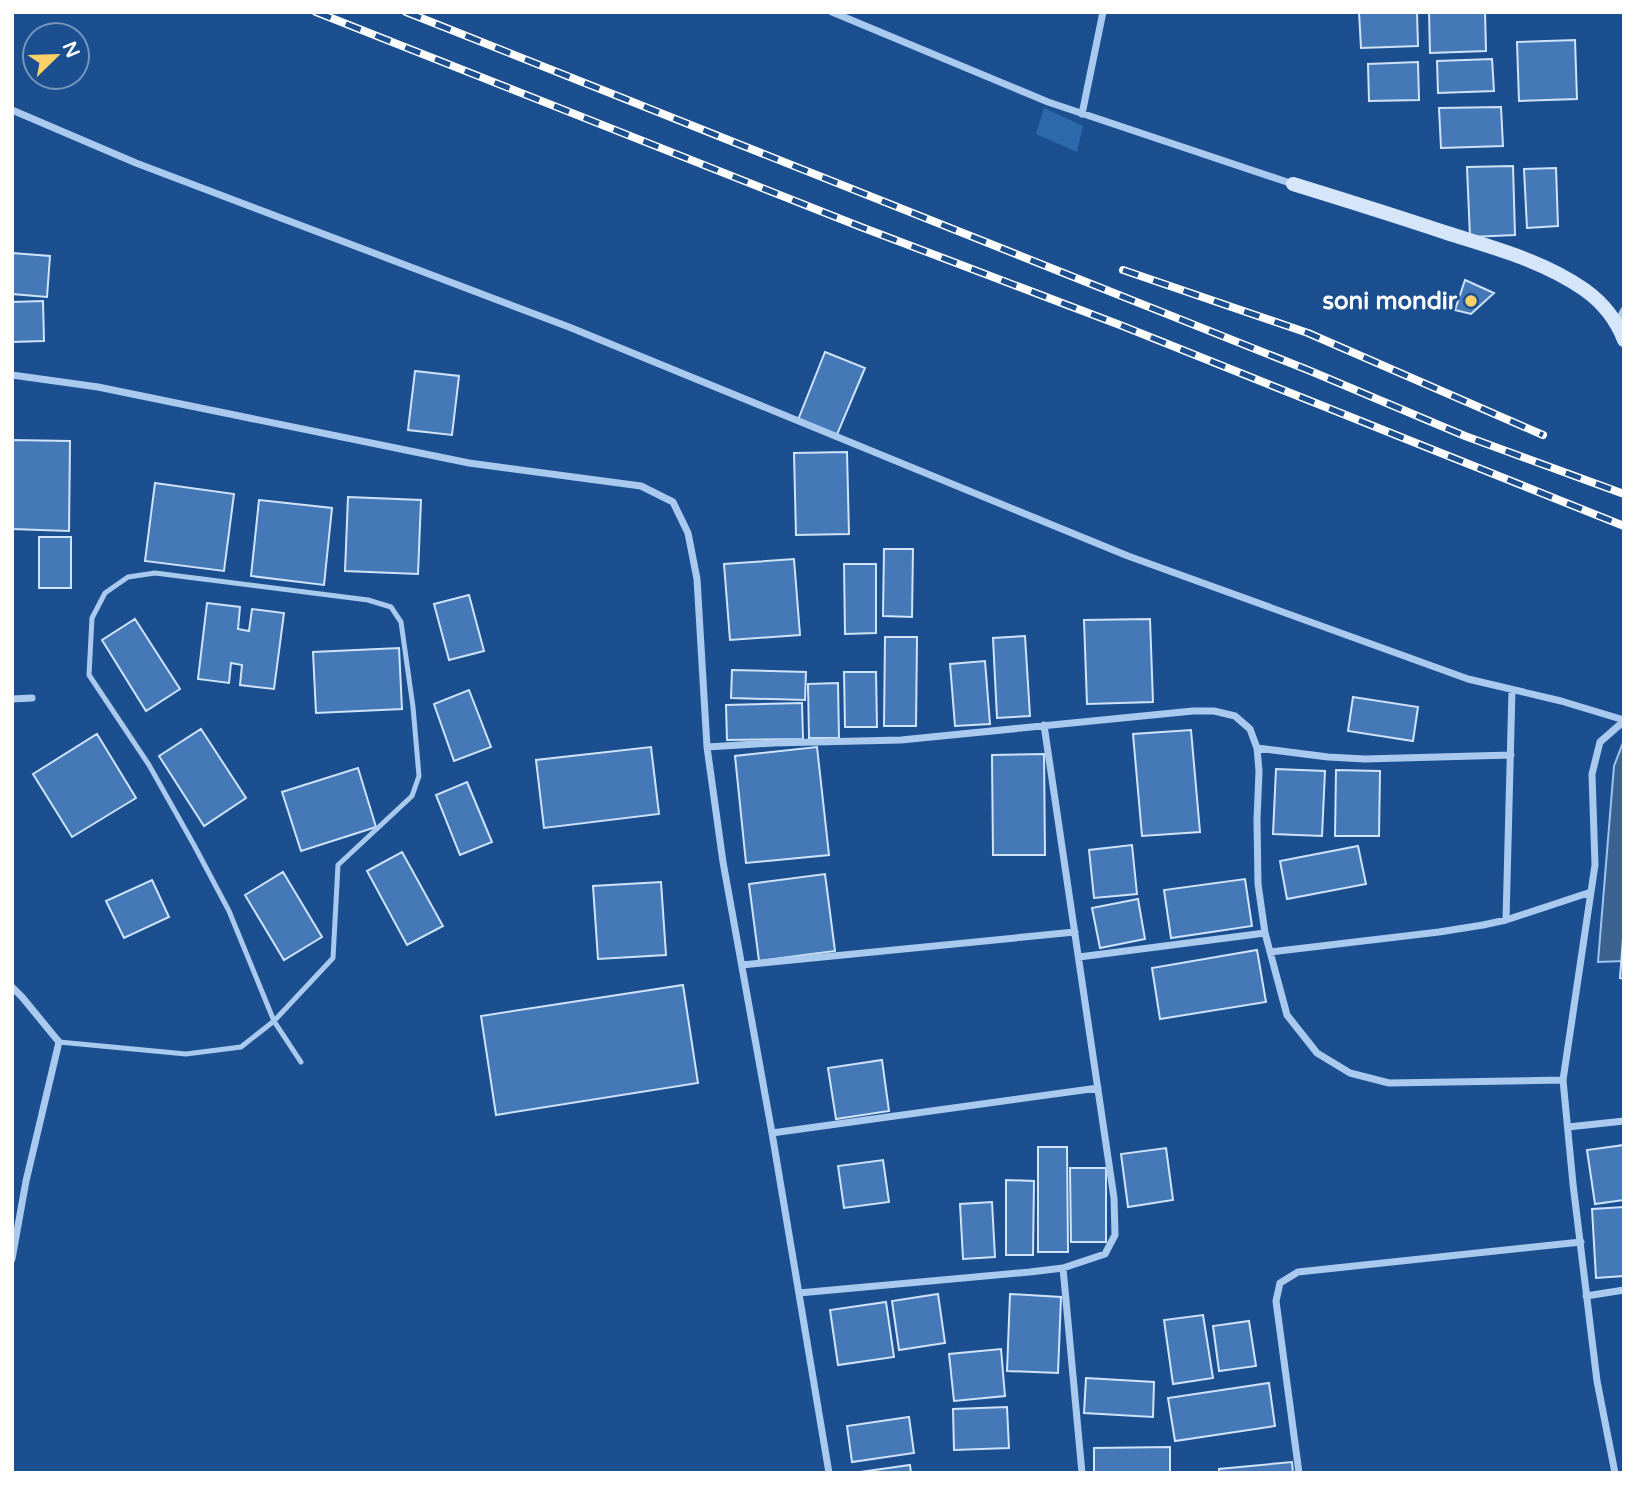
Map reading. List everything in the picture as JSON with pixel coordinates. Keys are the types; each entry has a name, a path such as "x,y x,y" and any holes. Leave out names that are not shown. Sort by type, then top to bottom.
{"street":[{"path":"832,12 1048,102 1502,250 1555,271 1620,316 1624,340"},
{"path":"1082,114 1102,12"},
{"path":"12,110 136,163 569,327 1128,556 1468,678 1561,701 1624,721 1600,743 1592,774 1595,865 1563,1080 1597,1381 1615,1473"},
{"path":"12,375 97,387 469,463 640,485 673,502 688,533 697,579 707,747 723,862 829,1473"},
{"path":"1506,920 1512,690"},
{"path":"12,699 32,698"},
{"path":"707,747 901,740 1193,711 1214,711 1235,716 1250,729 1257,748 1258,884 1265,933 1287,1016 1317,1053 1350,1073 1389,1083 1563,1080"},
{"path":"799,1293 1063,1268 1105,1254 1115,1235 1114,1198 1044,725"},
{"path":"1257,748 1365,760 1511,755"},
{"path":"1270,952 1439,932 1506,920 1591,892"},
{"path":"742,965 1075,932"},
{"path":"1079,957 1265,933"},
{"path":"12,987 59,1042 26,1181 12,1259"},
{"path":"772,1133 1098,1088"},
{"path":"1568,1127 1624,1121"},
{"path":"1299,1473 1276,1301 1280,1283 1298,1272 1581,1242"},
{"path":"1063,1268 1082,1473"},
{"path":"1586,1296 1624,1290"}],"lane":[{"path":"59,1042 186,1054 241,1047 274,1021 333,958 338,864 412,796 419,776 401,622 391,607 368,600 155,573 128,577 104,593 92,618 89,675 149,765 194,845 229,911 274,1021 301,1062"}],"shaded area":[{"path":"1044,108 1083,126 1077,152 1036,134"},
{"path":"1624,740 1624,961 1598,962 1614,766"}],"building":[{"path":"1359,12 1417,12 1418,46 1361,48"},
{"path":"1429,12 1485,12 1486,51 1430,53"},
{"path":"1575,40 1577,99 1519,101 1517,42"},
{"path":"1492,59 1494,91 1438,93 1437,61"},
{"path":"1418,62 1419,100 1369,101 1368,64"},
{"path":"1501,107 1503,146 1441,148 1439,108"},
{"path":"1513,166 1515,235 1470,237 1467,167"},
{"path":"1556,168 1558,226 1527,228 1524,169"},
{"path":"12,253 50,256 47,297 12,294"},
{"name":"soni mondir","path":"1465,280 1494,293 1471,314 1455,310"},
{"path":"43,301 44,341 12,342 12,302"},
{"path":"825,352 865,368 836,437 798,420"},
{"path":"415,371 459,376 452,435 408,430"},
{"path":"12,440 70,441 69,531 12,529"},
{"path":"847,452 849,534 796,535 794,453"},
{"path":"155,483 234,494 224,571 145,561"},
{"path":"348,497 421,500 418,574 345,571"},
{"path":"259,500 332,508 324,585 251,576"},
{"path":"39,537 71,537 71,588 39,588"},
{"path":"884,549 913,549 912,617 883,616"},
{"path":"794,559 800,635 730,640 724,564"},
{"path":"844,564 876,564 876,633 845,634"},
{"path":"469,595 484,651 449,660 434,604"},
{"path":"207,603 240,607 238,629 249,631 252,609 284,613 274,689 240,685 242,665 231,663 229,683 198,679"},
{"path":"135,619 180,689 146,711 102,640"},
{"path":"1150,619 1153,702 1087,704 1084,620"},
{"path":"1025,636 1030,716 997,718 993,638"},
{"path":"885,637 917,637 916,726 884,726"},
{"path":"399,648 402,709 316,713 313,652"},
{"path":"985,661 990,724 955,726 950,664"},
{"path":"732,670 806,672 805,700 731,698"},
{"path":"844,672 876,672 877,727 845,727"},
{"path":"838,683 839,738 809,738 808,684"},
{"path":"469,690 491,747 454,761 434,704"},
{"path":"1353,697 1418,707 1413,741 1348,731"},
{"path":"802,703 803,739 727,740 726,705"},
{"path":"201,729 246,798 204,826 159,756"},
{"path":"1191,730 1200,832 1142,836 1133,734"},
{"path":"97,734 136,798 72,837 33,774"},
{"path":"651,747 659,814 544,828 536,760"},
{"path":"817,747 829,855 746,863 735,756"},
{"path":"1044,754 1045,855 993,855 992,755"},
{"path":"358,768 376,827 301,851 282,792"},
{"path":"1276,769 1325,771 1322,836 1273,834"},
{"path":"1336,770 1380,771 1379,836 1335,836"},
{"path":"467,782 492,842 460,855 436,795"},
{"path":"1132,845 1137,894 1094,898 1089,850"},
{"path":"1358,846 1366,884 1287,899 1280,861"},
{"path":"402,852 443,926 407,945 367,871"},
{"path":"283,872 322,937 284,960 245,895"},
{"path":"825,874 835,951 759,961 749,884"},
{"path":"1245,879 1252,926 1171,938 1164,890"},
{"path":"152,880 169,917 124,938 106,901"},
{"path":"661,882 666,955 598,959 593,886"},
{"path":"1138,899 1145,939 1100,948 1092,908"},
{"path":"1624,939 1624,979 1620,978"},
{"path":"1257,950 1266,1002 1160,1019 1152,968"},
{"path":"683,985 698,1083 496,1115 481,1016"},
{"path":"882,1060 889,1111 836,1119 828,1068"},
{"path":"1624,1145 1624,1200 1595,1204 1587,1150"},
{"path":"1038,1147 1067,1147 1068,1252 1038,1252"},
{"path":"1166,1148 1173,1200 1128,1207 1121,1154"},
{"path":"883,1160 889,1202 844,1208 838,1166"},
{"path":"1070,1168 1106,1168 1106,1242 1071,1242"},
{"path":"1006,1180 1034,1181 1033,1255 1006,1255"},
{"path":"992,1202 995,1257 963,1259 960,1204"},
{"path":"1624,1207 1624,1276 1596,1278 1592,1209"},
{"path":"938,1294 945,1343 899,1350 892,1301"},
{"path":"1010,1294 1061,1297 1058,1373 1007,1371"},
{"path":"886,1302 894,1357 838,1365 830,1310"},
{"path":"1203,1315 1213,1378 1173,1384 1164,1320"},
{"path":"1249,1321 1256,1366 1219,1371 1213,1326"},
{"path":"1001,1349 1005,1396 954,1401 949,1354"},
{"path":"1086,1378 1154,1382 1153,1417 1084,1413"},
{"path":"1269,1383 1275,1426 1175,1441 1168,1398"},
{"path":"1007,1407 1009,1448 954,1450 953,1409"},
{"path":"909,1417 914,1453 852,1462 847,1426"},
{"path":"1170,1447 1170,1473 1094,1473 1094,1448"},
{"path":"1292,1462 1293,1473 1219,1473 1219,1469"},
{"path":"910,1465 911,1473 853,1473"}],"railway":[{"path":"316,12 861,227 1120,325 1624,526"},
{"path":"406,12 1308,370 1465,436 1624,494"},
{"path":"1123,270 1308,333 1543,435"}],"place":[{"name":"soni mondir","path":"1471,301"}]}
